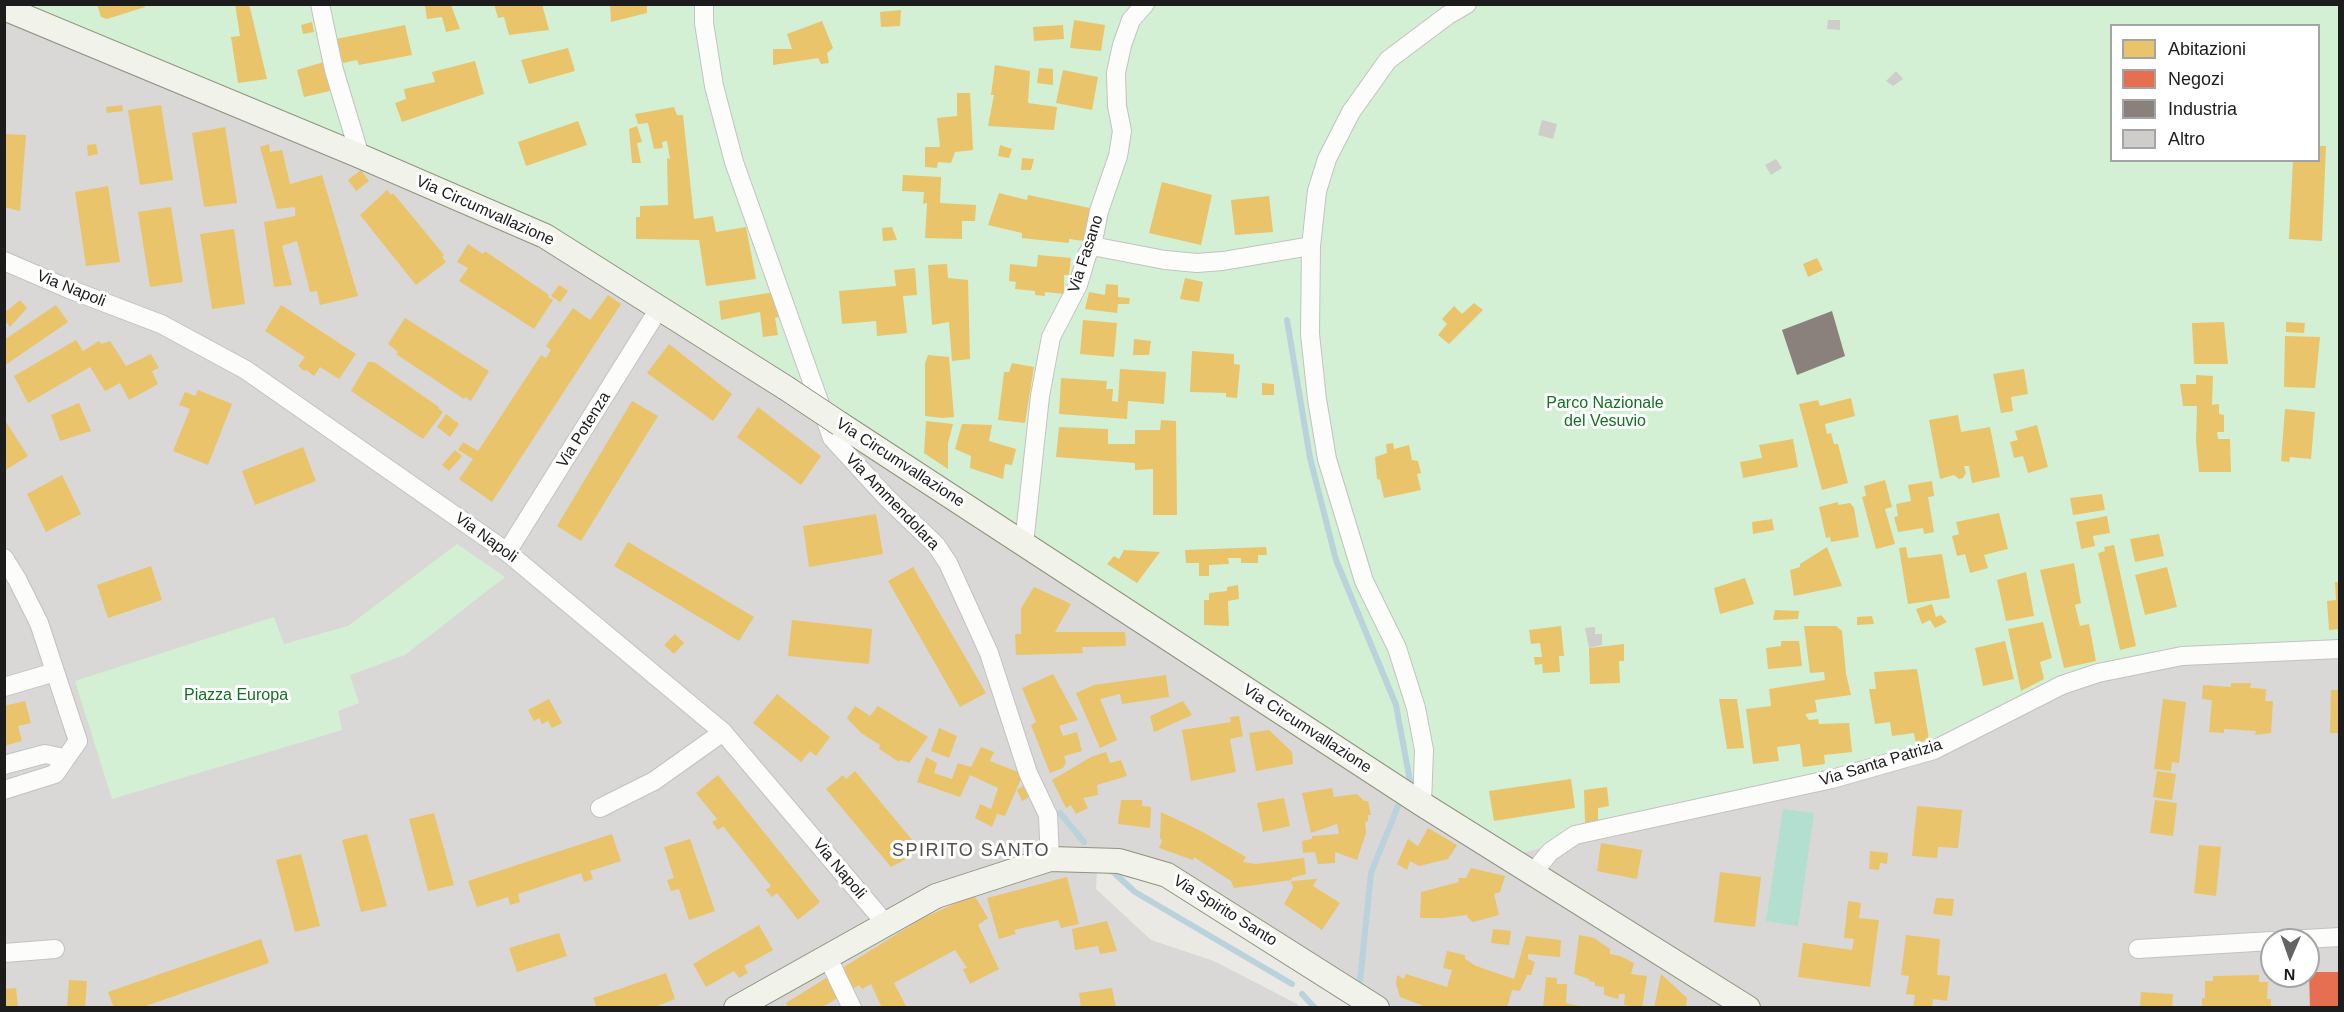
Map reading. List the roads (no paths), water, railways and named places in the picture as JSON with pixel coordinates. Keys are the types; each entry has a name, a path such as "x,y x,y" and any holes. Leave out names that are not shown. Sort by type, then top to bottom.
{"main road":[{"name":"Via Circumvallazione","path":"4,8 360,156 544,236 786,388 1422,804 1749,1008"},
{"name":"Via Spirito Santo","path":"736,1008 936,896 1050,859 1119,861 1167,875 1377,1008"}],"street":[{"path":"320,4 334,70 360,156"},
{"name":"Via Ammendolara","path":"704,4 704,23 714,86 734,162 832,438 887,498 936,545 948,564 989,653 1028,773 1048,815 1050,859"},
{"name":"Via Fasano","path":"1024,544 1040,396 1051,337 1078,285 1086,255 1092,246 1099,212 1118,156 1122,130 1116,73 1122,45 1131,20 1145,4"},
{"path":"1422,804 1424,750 1416,708 1397,648 1364,581 1326,459 1310,334 1311,246 1317,190 1327,159 1351,112 1388,60 1448,15 1467,4"},
{"path":"1092,246 1166,260 1197,263 1223,261 1311,246"},
{"name":"Via Napoli","path":"4,261 161,324 246,370 507,552 723,732 886,924"},
{"name":"Via Potenza","path":"507,552 660,307"},
{"path":"4,558 39,623 78,741 55,774 4,790"},
{"name":"Via Santa Patrizia","path":"1533,873 1550,852 1575,836 1832,780 1934,750 2061,685 2098,673 2182,656 2340,650"},
{"path":"4,687 55,672"},
{"path":"600,808 654,781 723,732"},
{"path":"4,765 45,754 64,758"},
{"path":"2320,938 2340,937"},
{"path":"2138,949 2260,942"},
{"path":"4,953 55,950"},
{"path":"827,956 852,1008"}],"waterway":[{"path":"1287,320 1310,458 1336,560 1396,705 1410,781"},
{"path":"1360,981 1371,873 1398,806"},
{"path":"1060,813 1084,842"},
{"path":"1112,871 1135,892 1292,984"},
{"path":"1302,994 1315,1008"}],"district":[{"name":"SPIRITO SANTO","path":"971,851"}],"park label":[{"name":"Parco Nazionale del Vesuvio","path":"1605,413"},
{"name":"Piazza Europa","path":"236,696"}]}
